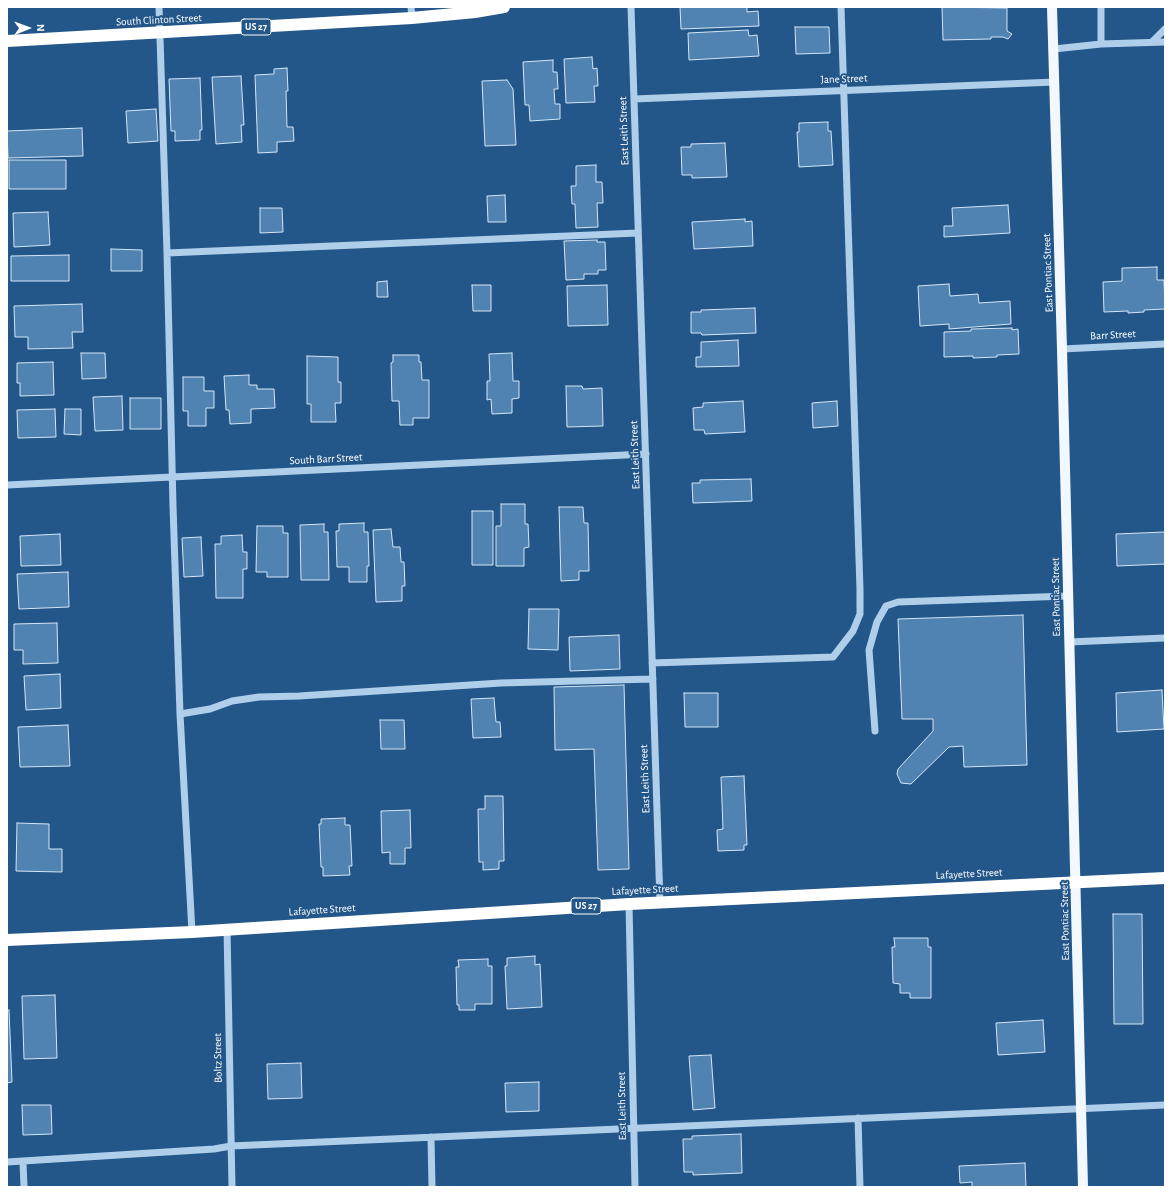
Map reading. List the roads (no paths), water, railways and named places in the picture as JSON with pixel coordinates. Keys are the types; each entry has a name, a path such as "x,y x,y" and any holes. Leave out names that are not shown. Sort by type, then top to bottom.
{"highway":[{"name":"South Clinton Street","path":"7,41 160,33 411,13 475,12 504,7"},
{"name":"Lafayette Street","path":"7,940 192,932 660,902 1165,878"}],"main road":[{"name":"East Pontiac Street","path":"1052,7 1083,1187"}],"street":[{"path":"159,7 180,714 192,932"},
{"name":"East Leith Street","path":"631,7 660,902"},
{"path":"652,663 833,657 853,630 860,614 845,90 841,7"},
{"path":"1101,7 1101,44"},
{"path":"1152,42 1165,28"},
{"path":"1054,49 1101,44 1165,42"},
{"name":"Jane Street","path":"634,99 1055,82"},
{"path":"167,253 638,233"},
{"name":"Barr Street","path":"1062,349 1165,344"},
{"name":"South Barr Street","path":"7,485 646,454"},
{"path":"875,731 869,650 877,622 886,606 898,602 1068,596"},
{"path":"1069,642 1165,638"},
{"path":"180,714 210,709 232,701 259,697 299,696 501,683 653,679"},
{"name":"East Leith Street","path":"629,904 635,1187"},
{"name":"Boltz Street","path":"227,929 232,1187"},
{"path":"7,1162 214,1149 231,1146 1165,1105"},
{"path":"858,1118 860,1187"},
{"path":"431,1137 432,1187"},
{"path":"23,1162 24,1187"}]}
